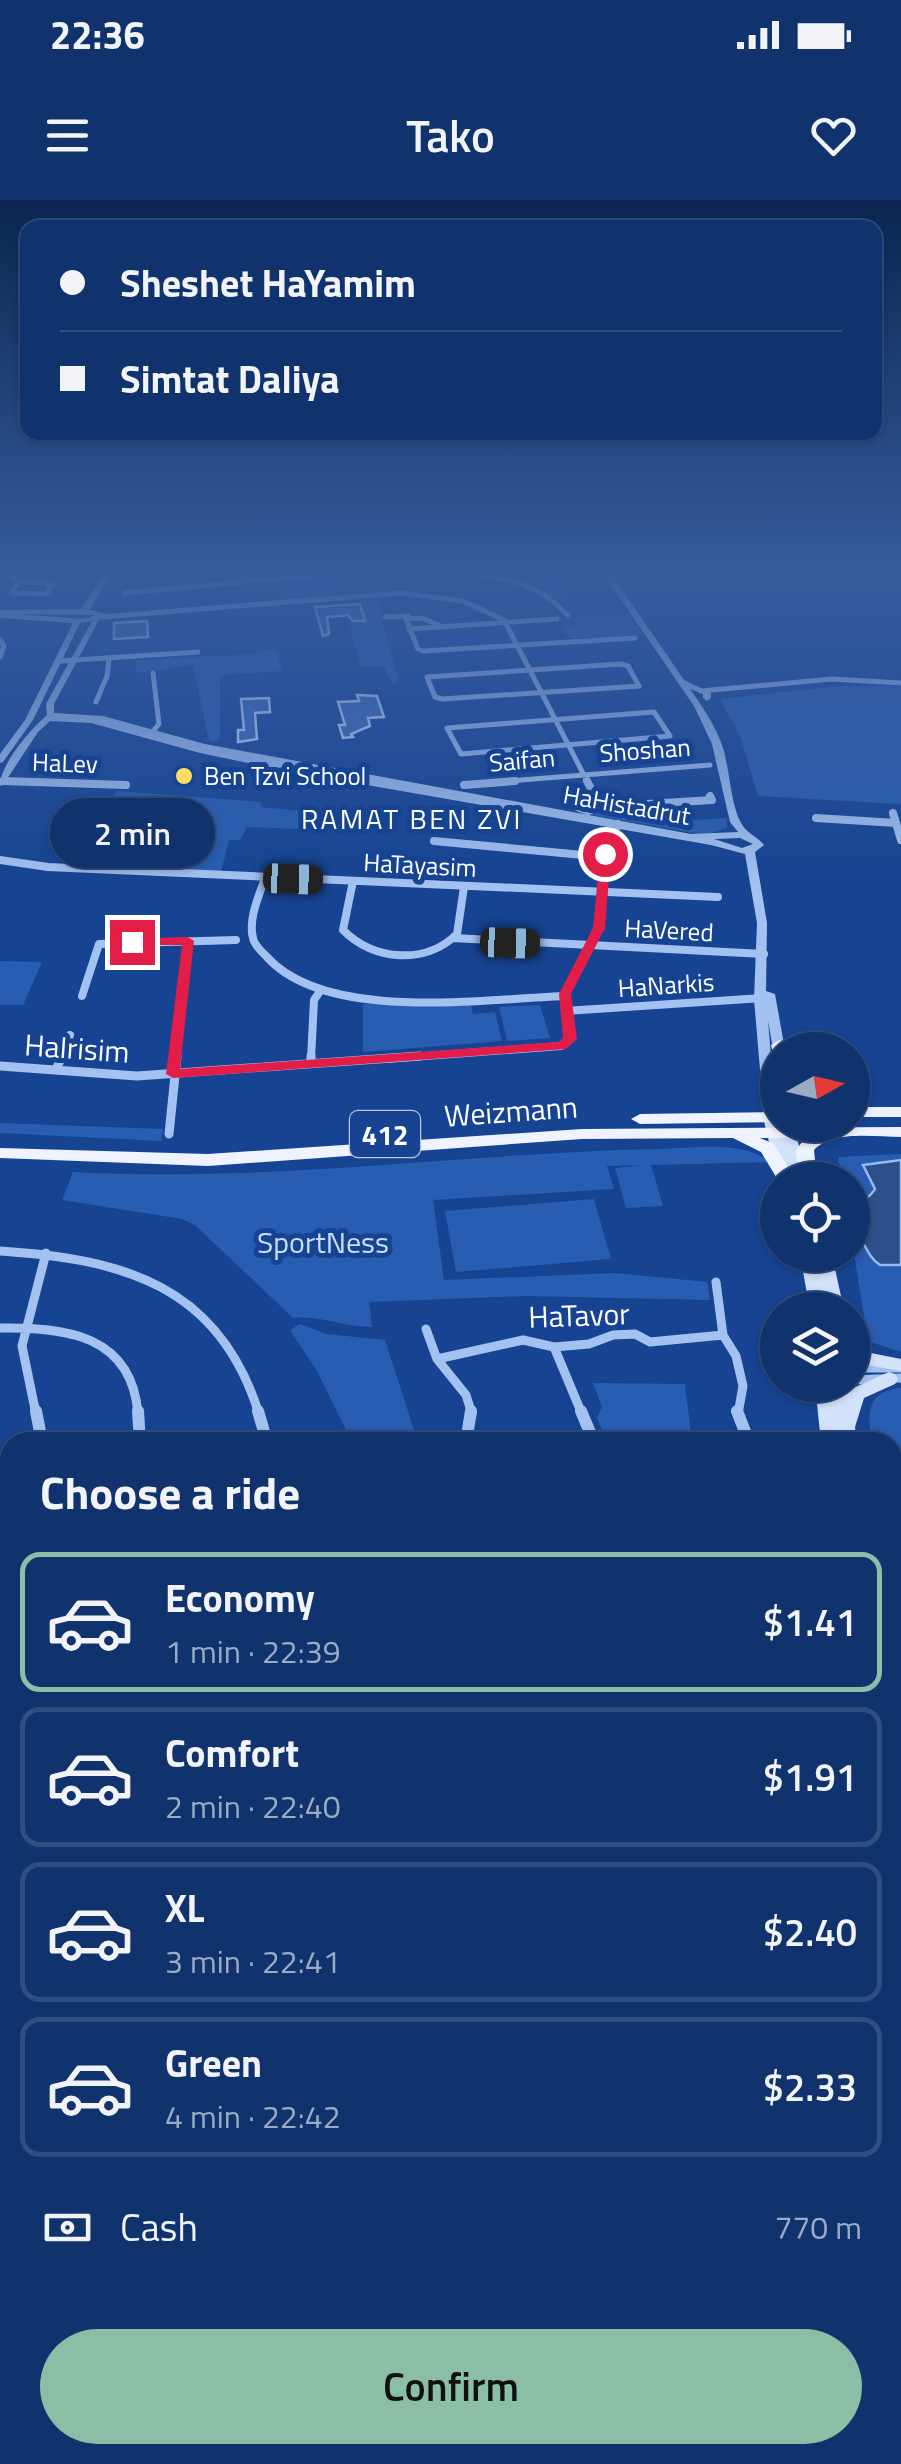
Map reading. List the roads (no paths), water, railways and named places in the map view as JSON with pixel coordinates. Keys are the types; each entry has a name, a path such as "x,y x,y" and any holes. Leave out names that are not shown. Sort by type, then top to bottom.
{"main road":[{"path":"870,1114 901,1114"},
{"name":"Weizmann","path":"0,1141 196,1148 582,1122 760,1128"},
{"name":"Weizmann","path":"0,1152 208,1160 582,1134 760,1130"},
{"path":"724,1131 768,1148 780,1162"},
{"path":"800,1162 812,1141 893,1132"},
{"path":"870,1360 898,1372"},
{"path":"848,1432 856,1394 898,1372"},
{"path":"826,1402 829,1432"},
{"path":"843,1402 847,1432"}],"street":[{"path":"0,760 53,675"},
{"path":"2,780 49,717 50,704 66,675"},
{"path":"96,702 107,675"},
{"path":"150,735 159,724 153,675"},
{"path":"462,675 427,677 439,699 639,685 633,675"},
{"path":"532,675 599,806"},
{"path":"677,675 699,695 702,714 718,744 735,822 746,836 758,842 747,855"},
{"path":"699,695 882,680 901,683"},
{"path":"654,712 670,734 659,740 461,754 447,728 555,718 654,712"},
{"name":"HaHistadrut","path":"30,717 91,720 287,768 588,822 728,840"},
{"name":"HaHistadrut","path":"150,735 616,826"},
{"name":"Shoshan","path":"584,775 710,766"},
{"name":"Saifan","path":"464,785 584,775"},
{"name":"HaLev","path":"2,780 126,785"},
{"path":"592,792 577,804 579,809 688,804 712,800 710,796"},
{"path":"816,818 899,831 893,813"},
{"path":"588,822 608,841"},
{"path":"728,840 735,822"},
{"path":"565,1012 564,996 599,928 605,857 616,826"},
{"path":"728,840 746,836"},
{"path":"434,840 605,857"},
{"path":"728,840 747,855 764,954 769,1032"},
{"name":"HaTayasim","path":"0,860 48,867 718,897"},
{"path":"265,878 251,924 257,950 286,976 322,990 388,1002 564,996"},
{"path":"353,882 342,926 357,944 404,954 429,951 453,938 461,921 464,887"},
{"name":"HaVered","path":"453,938 764,954"},
{"path":"82,996 99,944 236,940"},
{"path":"169,1134 188,941"},
{"path":"311,1064 314,1000 322,990"},
{"path":"765,998 775,1032"},
{"name":"HaNarkis","path":"565,1012 765,998"},
{"name":"HaIrisim","path":"0,1066 121,1076 514,1051 561,1046 568,1041 565,1012"},
{"path":"56,1070 70,1036"},
{"path":"0,1251 81,1259 142,1279 189,1305 228,1343 243,1370 264,1432"},
{"path":"40,1432 24,1364 24,1327 46,1253"},
{"path":"716,1282 722,1335 736,1356 743,1386 736,1410 745,1432"},
{"path":"0,1328 70,1332 106,1348 121,1362 134,1389 139,1432"},
{"path":"426,1329 437,1359 466,1396 472,1414 468,1432"},
{"name":"HaTavor","path":"437,1359 523,1340 554,1347 589,1344 613,1334 635,1334 650,1342 722,1335"},
{"path":"554,1347 590,1432"},
{"path":"870,1370 898,1372"},
{"path":"870,1377 898,1372"}],"place":[{"name":"Ben Tzvi School","path":"184,776"}],"district":[{"name":"RAMAT BEN ZVI","path":"412,818"}],"park label":[{"name":"SportNess","path":"323,1242"}]}
